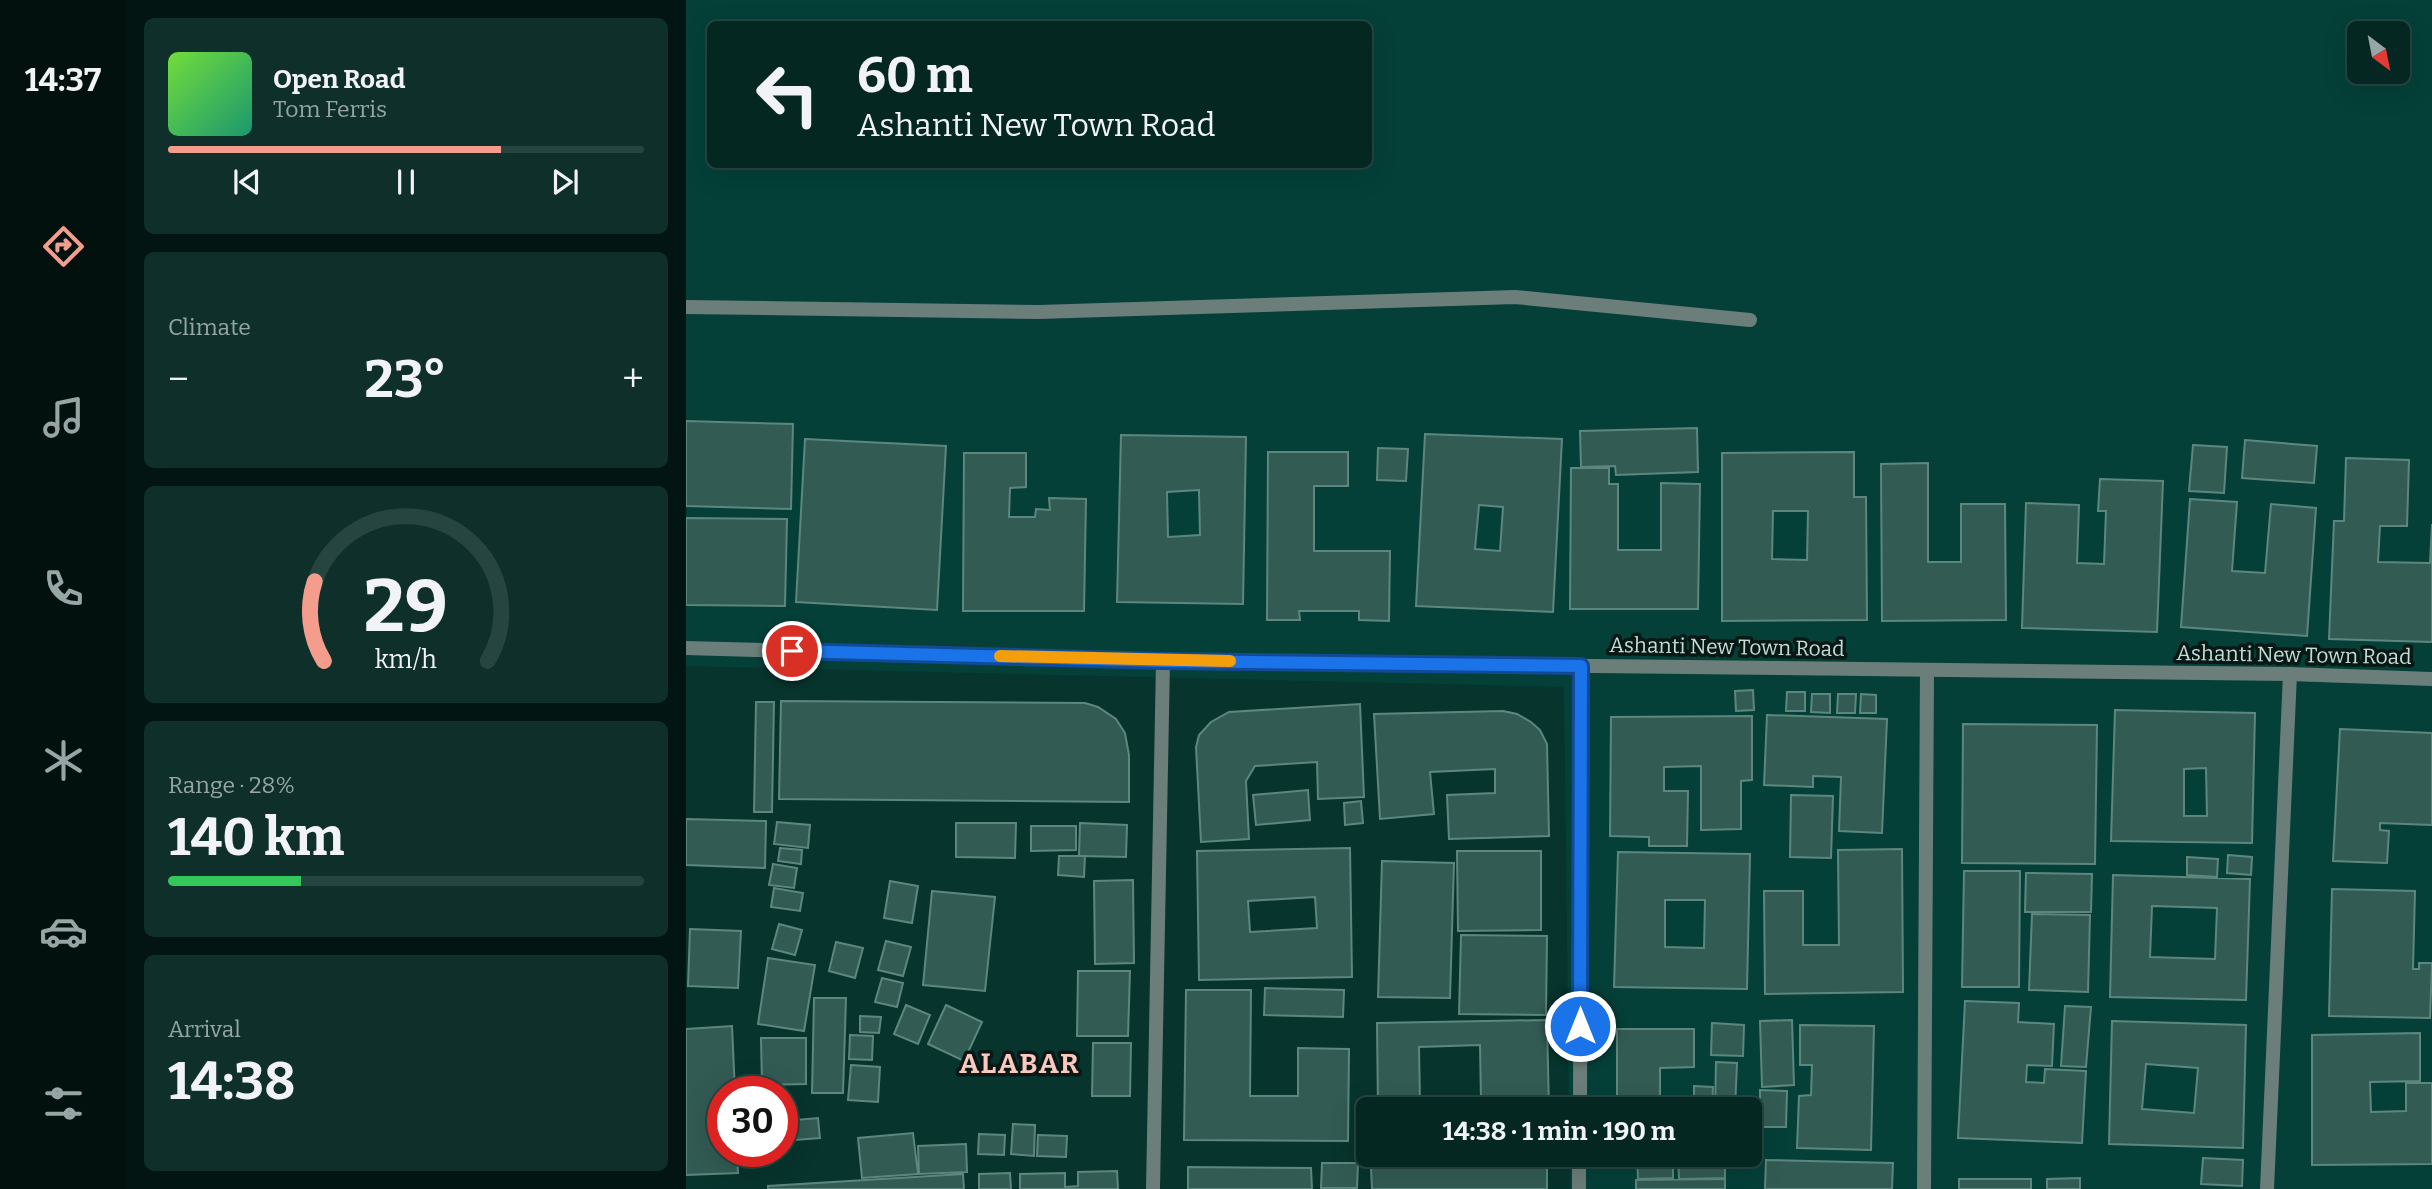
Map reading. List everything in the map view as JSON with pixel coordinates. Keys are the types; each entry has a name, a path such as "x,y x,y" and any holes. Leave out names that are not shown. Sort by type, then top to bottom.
{"street":[{"path":"686,307 1039,312 1515,297 1750,320"},
{"name":"Ashanti New Town Road","path":"686,648 1163,661 2290,674 2432,679"},
{"path":"1153,1189 1163,661"},
{"path":"1580,1097 1581,666"},
{"path":"1924,1189 1927,670"},
{"path":"2267,1189 2290,674"},
{"path":"1579,1189 1580,1167"}],"shaded area":[{"path":"686,0 2432,0 2432,1189 1570,1189 1569,1167 1762,1167 1762,1097 1569,1097 1564,687 686,666"}],"building":[{"path":"686,421 793,424 791,509 686,506"},
{"path":"1697,428 1698,472 1616,475 1615,466 1581,467 1580,431"},
{"path":"1425,434 1562,439 1553,612 1416,606","holes":["1479,505 1503,507 1500,551 1475,549"]},
{"path":"1121,435 1246,437 1243,604 1117,602","holes":["1199,490 1200,535 1168,537 1167,492"]},
{"path":"805,439 946,446 937,610 796,602"},
{"path":"2245,440 2317,446 2314,483 2242,478"},
{"path":"2193,445 2227,447 2224,493 2189,491"},
{"path":"1378,448 1408,449 1406,481 1377,480"},
{"path":"1268,452 1348,452 1348,486 1314,486 1314,551 1390,551 1389,621 1359,620 1359,611 1299,611 1300,620 1267,620"},
{"path":"1854,452 1854,497 1866,497 1867,620 1722,621 1722,453","holes":["1773,511 1808,511 1807,560 1772,559"]},
{"path":"964,453 1026,453 1026,487 1010,488 1009,517 1035,517 1036,509 1050,510 1049,498 1086,499 1084,611 963,611"},
{"path":"2346,458 2409,460 2407,526 2380,526 2378,562 2430,563 2432,524 2432,642 2329,639 2334,521 2344,521"},
{"path":"1928,463 1928,562 1961,562 1961,504 2005,504 2006,620 1882,621 1881,464"},
{"path":"1571,468 1609,468 1609,484 1618,484 1618,550 1661,550 1661,483 1700,484 1698,609 1570,609"},
{"path":"2100,479 2163,481 2157,632 2022,628 2026,503 2079,505 2077,563 2104,564 2106,511 2098,511"},
{"path":"2190,499 2237,502 2232,571 2265,573 2271,504 2316,508 2307,636 2181,627"},
{"path":"686,518 787,519 785,606 686,605"},
{"path":"1753,690 1754,710 1736,711 1735,691"},
{"path":"1787,692 1805,692 1805,711 1786,711"},
{"path":"1812,694 1830,694 1830,713 1811,712"},
{"path":"1838,694 1856,694 1855,713 1837,713"},
{"path":"1861,694 1876,695 1876,713 1860,713"},
{"path":"781,701 1085,703 1098,707 1116,719 1125,733 1129,755 1129,802 779,799"},
{"path":"756,702 774,702 772,812 754,812"},
{"path":"1360,704 1364,797 1318,799 1317,762 1255,766 1246,781 1249,839 1201,842 1196,747 1199,735 1211,722 1229,712"},
{"path":"2115,710 2255,713 2252,843 2111,841","holes":["2206,768 2207,816 2184,816 2184,769"]},
{"path":"1503,711 1517,714 1531,722 1540,730 1547,744 1549,836 1449,839 1447,795 1495,793 1495,769 1430,772 1434,814 1380,819 1374,714"},
{"path":"1767,715 1887,719 1882,833 1839,831 1841,777 1813,776 1813,787 1764,785"},
{"path":"1752,716 1752,780 1741,781 1741,829 1701,830 1701,766 1664,767 1664,791 1688,791 1687,846 1649,846 1649,837 1610,836 1611,717"},
{"path":"1963,724 2097,725 2095,864 1962,863"},
{"path":"2340,729 2432,733 2432,825 2380,823 2380,830 2389,831 2387,863 2333,861"},
{"path":"1308,790 1310,820 1256,825 1253,795"},
{"path":"1791,795 1833,796 1831,858 1790,857"},
{"path":"1361,801 1363,823 1345,825 1344,803"},
{"path":"686,819 766,821 765,868 686,865"},
{"path":"777,822 810,825 808,848 774,844"},
{"path":"956,823 1016,823 1015,858 956,857"},
{"path":"1080,823 1127,825 1126,857 1079,856"},
{"path":"1031,826 1076,826 1076,850 1031,851"},
{"path":"780,848 802,850 801,864 778,861"},
{"path":"1350,848 1352,977 1199,980 1197,851","holes":["1315,897 1317,928 1250,932 1248,901"]},
{"path":"1902,849 1903,992 1765,994 1764,891 1803,891 1803,945 1839,945 1838,850"},
{"path":"1457,851 1541,851 1541,930 1458,931"},
{"path":"1618,852 1750,854 1747,989 1614,987","holes":["1665,900 1705,900 1704,948 1665,947"]},
{"path":"2228,855 2252,857 2251,875 2227,873"},
{"path":"1059,856 1085,856 1084,877 1058,875"},
{"path":"2187,857 2218,859 2217,877 2187,875"},
{"path":"1382,861 1454,863 1450,998 1378,997"},
{"path":"773,864 797,868 794,888 769,885"},
{"path":"1964,871 2020,871 2019,987 1962,987"},
{"path":"2026,873 2092,874 2091,912 2025,912"},
{"path":"2113,875 2250,879 2246,1000 2110,997","holes":["2152,906 2217,908 2215,959 2150,957"]},
{"path":"1133,880 1134,963 1095,964 1094,881"},
{"path":"890,881 918,886 912,923 884,918"},
{"path":"774,888 803,893 800,911 771,907"},
{"path":"2332,889 2415,891 2413,969 2419,969 2419,963 2432,963 2430,1018 2329,1016"},
{"path":"932,891 995,897 985,991 923,985"},
{"path":"2032,914 2090,915 2088,992 2029,990"},
{"path":"779,924 802,930 795,955 772,949"},
{"path":"690,929 741,931 738,988 688,986"},
{"path":"1461,935 1547,936 1546,1015 1459,1014"},
{"path":"886,941 911,947 903,976 878,970"},
{"path":"836,942 863,948 855,978 829,971"},
{"path":"768,958 815,965 804,1031 758,1024"},
{"path":"1078,971 1130,971 1128,1036 1077,1036"},
{"path":"882,978 903,983 897,1007 875,1002"},
{"path":"1265,988 1344,990 1343,1017 1264,1015"},
{"path":"1186,990 1251,990 1250,1096 1298,1096 1298,1048 1349,1049 1348,1141 1184,1140"},
{"path":"814,998 846,998 843,1093 812,1093"},
{"path":"1965,1001 2019,1003 2018,1022 2054,1024 2052,1066 2027,1065 2026,1082 2044,1083 2045,1069 2086,1071 2082,1143 1958,1138"},
{"path":"906,1005 930,1015 918,1044 894,1034"},
{"path":"946,1005 982,1022 964,1061 928,1044"},
{"path":"2065,1006 2091,1007 2086,1067 2061,1066"},
{"path":"860,1016 881,1017 879,1033 860,1032"},
{"path":"1547,1020 1549,1097 1481,1097 1480,1045 1419,1047 1420,1097 1378,1097 1377,1023"},
{"path":"1792,1020 1794,1085 1762,1087 1760,1021"},
{"path":"2112,1021 2246,1025 2243,1148 2109,1144","holes":["2146,1064 2198,1068 2194,1113 2142,1109"]},
{"path":"1712,1023 1744,1025 1743,1056 1711,1055"},
{"path":"1800,1025 1874,1026 1871,1150 1797,1148 1799,1096 1811,1095 1812,1065 1800,1065"},
{"path":"732,1026 734,1076 707,1076 707,1167 738,1167 738,1173 686,1175 686,1029"},
{"path":"1617,1029 1694,1029 1694,1067 1660,1068 1660,1097 1617,1097"},
{"path":"2420,1033 2420,1081 2370,1082 2371,1112 2406,1111 2406,1083 2432,1083 2432,1164 2312,1165 2312,1035"},
{"path":"850,1035 873,1036 872,1060 849,1059"},
{"path":"761,1038 806,1038 806,1084 798,1084 798,1076 762,1076"},
{"path":"1093,1043 1131,1043 1130,1096 1092,1096"},
{"path":"1716,1062 1737,1063 1736,1097 1715,1097"},
{"path":"851,1065 880,1067 878,1102 848,1100"},
{"path":"1694,1086 1713,1087 1712,1097 1694,1097"},
{"path":"1760,1090 1787,1091 1786,1127 1762,1127"},
{"path":"818,1118 820,1138 798,1140 798,1120"},
{"path":"1013,1124 1035,1125 1034,1156 1011,1154"},
{"path":"913,1133 918,1174 862,1178 858,1138"},
{"path":"979,1134 1005,1135 1004,1155 978,1154"},
{"path":"1038,1135 1067,1136 1066,1157 1037,1156"},
{"path":"966,1144 967,1172 919,1174 918,1146"},
{"path":"2203,1158 2243,1160 2242,1186 2201,1184"},
{"path":"1766,1160 1893,1163 1892,1189 1765,1189"},
{"path":"1322,1163 1356,1163 1357,1188 1321,1188"},
{"path":"1188,1167 1311,1168 1312,1189 1188,1189"},
{"path":"1547,1167 1547,1189 1372,1189 1371,1168"},
{"path":"1637,1167 1673,1167 1673,1178 1638,1179"},
{"path":"1678,1167 1725,1167 1725,1178 1679,1179"},
{"path":"1117,1171 1118,1189 1020,1189 1020,1174 1065,1173 1065,1187 1078,1186 1078,1172"},
{"path":"1010,1173 1011,1189 979,1189 979,1174"},
{"path":"963,1174 964,1189 768,1189 768,1186"},
{"path":"2080,1178 2080,1189 2047,1189 2047,1179"},
{"path":"1725,1179 1725,1189 1636,1189 1636,1180"},
{"path":"1959,1179 2031,1179 2031,1189 1959,1189"}],"slow traffic":[{"path":"1000,656 1230,661"}],"district":[{"name":"ALABAR","path":"1020,1063"}],"route":[{"path":"792,651 1163,661 1581,666 1580,1026"}]}
